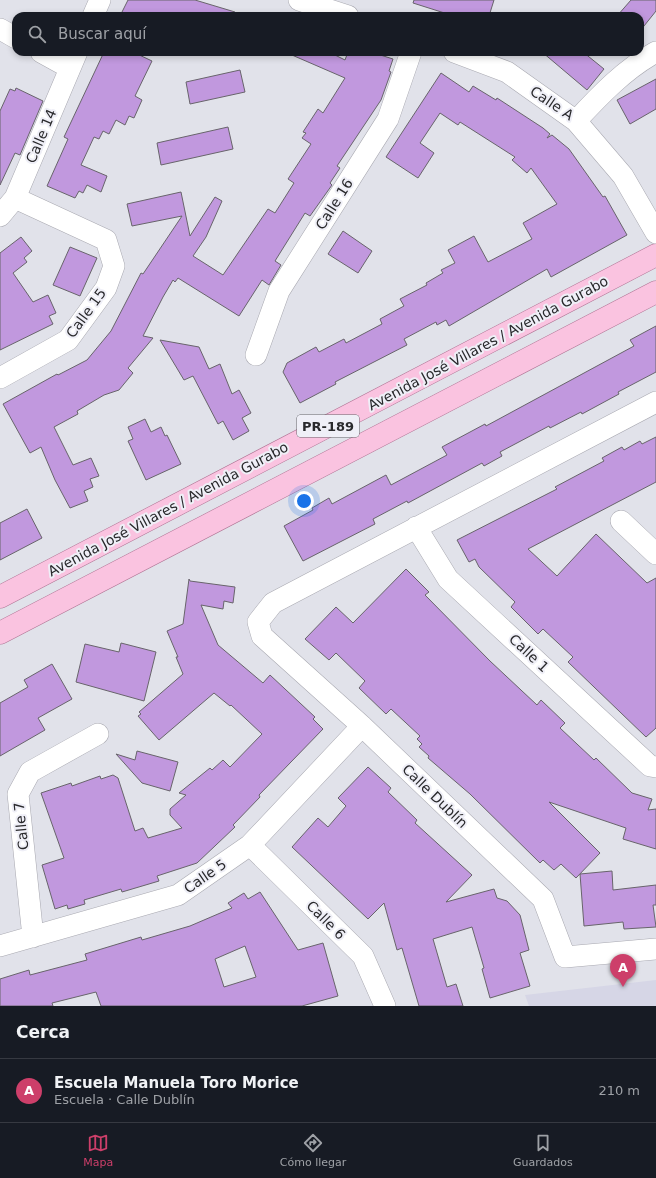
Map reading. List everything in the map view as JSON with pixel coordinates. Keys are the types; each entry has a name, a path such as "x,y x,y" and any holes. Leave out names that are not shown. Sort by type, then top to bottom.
{"main road":[{"name":"Avenida José Villares / Avenida Gurabo","path":"0,597 656,255"},
{"name":"PR-189","path":"0,633 656,292"}],"street":[{"path":"95,12 100,0"},
{"path":"299,0 346,10"},
{"path":"0,29 12,36"},
{"name":"Calle A","path":"465,56 508,72 576,121 598,97 639,61 656,52"},
{"path":"58,56 74,60"},
{"name":"Calle 16","path":"256,355 279,291 388,119 410,56"},
{"name":"Calle 14","path":"0,216 15,198 74,60"},
{"path":"576,121 623,176 656,233"},
{"name":"Calle 15","path":"0,378 68,340 106,288 114,266 106,240 15,198"},
{"path":"416,527 656,402"},
{"path":"621,521 656,554"},
{"name":"Calle Dublín","path":"416,527 273,603 258,622 262,636 362,726 543,899 565,957 656,949"},
{"name":"Calle 1","path":"416,527 448,579 650,766 656,767"},
{"name":"Calle 5","path":"0,946 178,895 250,844 362,726"},
{"name":"Calle 7","path":"33,937 18,794 30,772 98,734"},
{"name":"Calle 6","path":"250,844 363,956 383,1005"}],"shaded area":[{"path":"656,980 656,1006 529,1006 525,995"}],"building":[{"path":"128,0 195,0 235,12 122,12"},
{"path":"414,0 494,0 490,12 441,12 413,3"},
{"path":"631,0 656,0 656,11 644,26 644,12 620,12"},
{"path":"102,56 141,56 152,61 135,96 142,100 134,118 129,116 125,125 116,120 109,134 103,131 99,139 94,137 81,165 107,176 101,192 87,185 83,193 79,191 75,198 47,186 68,139 64,137"},
{"path":"294,56 337,56 345,60 346,56 384,56 393,59 389,71 391,72 381,100 337,166 340,168 330,183 332,185 310,216 305,213 275,261 281,265 269,285 262,280 239,316 178,278 175,282 173,280 143,336 153,338 128,368 133,373 119,390 104,395 77,411 78,414 54,427 73,465 91,458 99,476 90,479 93,487 84,491 88,501 70,508 55,480 41,447 30,453 3,404 57,374 58,375 87,360 111,331 141,273 143,274 182,216 132,226 127,204 181,192 190,236 215,197 222,201 206,237 193,256 223,275 268,209 275,213 294,183 288,179 311,144 302,138 306,133 303,132 318,109 323,113 345,78"},
{"path":"547,56 588,56 604,69 587,90"},
{"path":"240,70 245,92 190,104 186,82"},
{"path":"441,73 469,92 473,86 496,100 497,98 543,128 550,134 547,138 552,135 569,149 603,197 605,196 627,235 551,277 547,269 449,326 446,320 437,325 436,322 404,339 407,345 335,382 336,384 300,403 283,372 287,363 316,347 319,352 344,339 346,343 382,324 380,319 404,306 400,299 427,285 426,283 443,273 441,270 455,263 448,250 474,236 488,262 532,239 523,223 557,204 531,168 527,173 512,160 515,157 460,122 458,125 440,113 420,143 434,153 418,178 386,157"},
{"path":"656,79 656,109 630,124 617,100"},
{"path":"16,88 43,101 20,155 15,153 0,185 0,111 10,89 15,91"},
{"path":"228,127 233,149 161,165 157,143"},
{"path":"343,231 372,251 358,273 328,254"},
{"path":"21,237 32,251 24,258 27,262 13,273 33,302 48,295 56,313 49,316 53,324 0,350 0,253"},
{"path":"70,247 97,258 80,296 53,285"},
{"path":"656,326 656,372 618,392 619,394 582,414 581,412 550,428 549,426 500,452 502,456 484,466 482,463 408,503 407,501 373,519 375,524 303,561 284,526 313,510 312,508 329,498 332,504 386,475 391,485 447,455 442,447 485,424 486,426 634,346 630,340"},
{"path":"160,340 199,347 209,369 220,364 232,394 239,390 251,413 242,418 249,431 233,440 223,421 218,424 193,376 184,380"},
{"path":"145,419 151,432 161,427 165,436 167,435 181,464 146,480 128,441 133,439 128,427"},
{"path":"656,437 656,482 528,549 557,576 596,534 647,583 656,578 656,728 646,737 568,662 573,657 543,629 538,634 511,607 515,602 479,567 475,559 469,562 457,540 557,489 555,487 604,461 602,458 622,447 624,450 640,441 642,444"},
{"path":"27,509 42,538 0,560 0,523"},
{"path":"406,569 429,592 425,595 490,661 537,705 541,700 565,723 560,728 594,760 596,758 632,793 652,799 648,810 656,809 656,849 623,839 626,828 549,802 600,853 576,878 561,864 554,870 543,860 540,863 470,794 428,758 429,756 419,747 422,744 417,739 420,736 391,709 386,714 359,688 365,681 336,653 329,660 305,639 336,607 353,623"},
{"path":"189,579 190,581 235,587 233,603 224,601 223,609 201,605 218,645 263,683 270,675 315,717 313,719 323,729 259,795 260,797 233,825 235,827 197,863 157,876 159,881 122,892 121,889 84,900 85,904 68,909 67,905 55,909 42,865 64,858 41,793 71,783 72,786 100,776 101,779 113,775 118,778 135,831 143,828 148,838 182,828 170,815 170,809 186,795 179,793 210,768 212,770 223,760 230,767 262,734 231,705 230,706 214,693 159,740 138,716 141,714 139,712 183,674 176,657 178,657 167,631 183,624"},
{"path":"121,643 156,652 144,701 76,682 85,644 119,652"},
{"path":"52,664 72,699 38,718 45,730 0,756 0,703 28,687 24,680"},
{"path":"137,751 178,762 170,791 142,783 116,754 135,760"},
{"path":"368,767 391,788 388,792 417,820 415,823 472,875 446,902 494,889 497,898 507,901 520,915 529,950 520,953 530,986 490,998 482,969 484,968 472,927 433,939 447,987 456,984 463,1006 419,1006 402,948 397,950 384,903 368,919 292,847 318,818 328,827 346,806 338,798"},
{"path":"612,871 613,890 656,885 656,905 653,905 656,927 624,929 623,922 584,926 580,874"},
{"path":"260,892 298,950 323,943 338,996 302,1006 101,1006 96,992 52,1003 53,1006 0,1006 0,979 29,970 30,975 87,960 85,954 141,937 142,940 190,926 232,908 228,903 244,893 248,899","holes":["245,946 256,977 224,987 215,959"]}],"place":[{"name":"Escuela Manuela Toro Morice","path":"623,987"}]}
